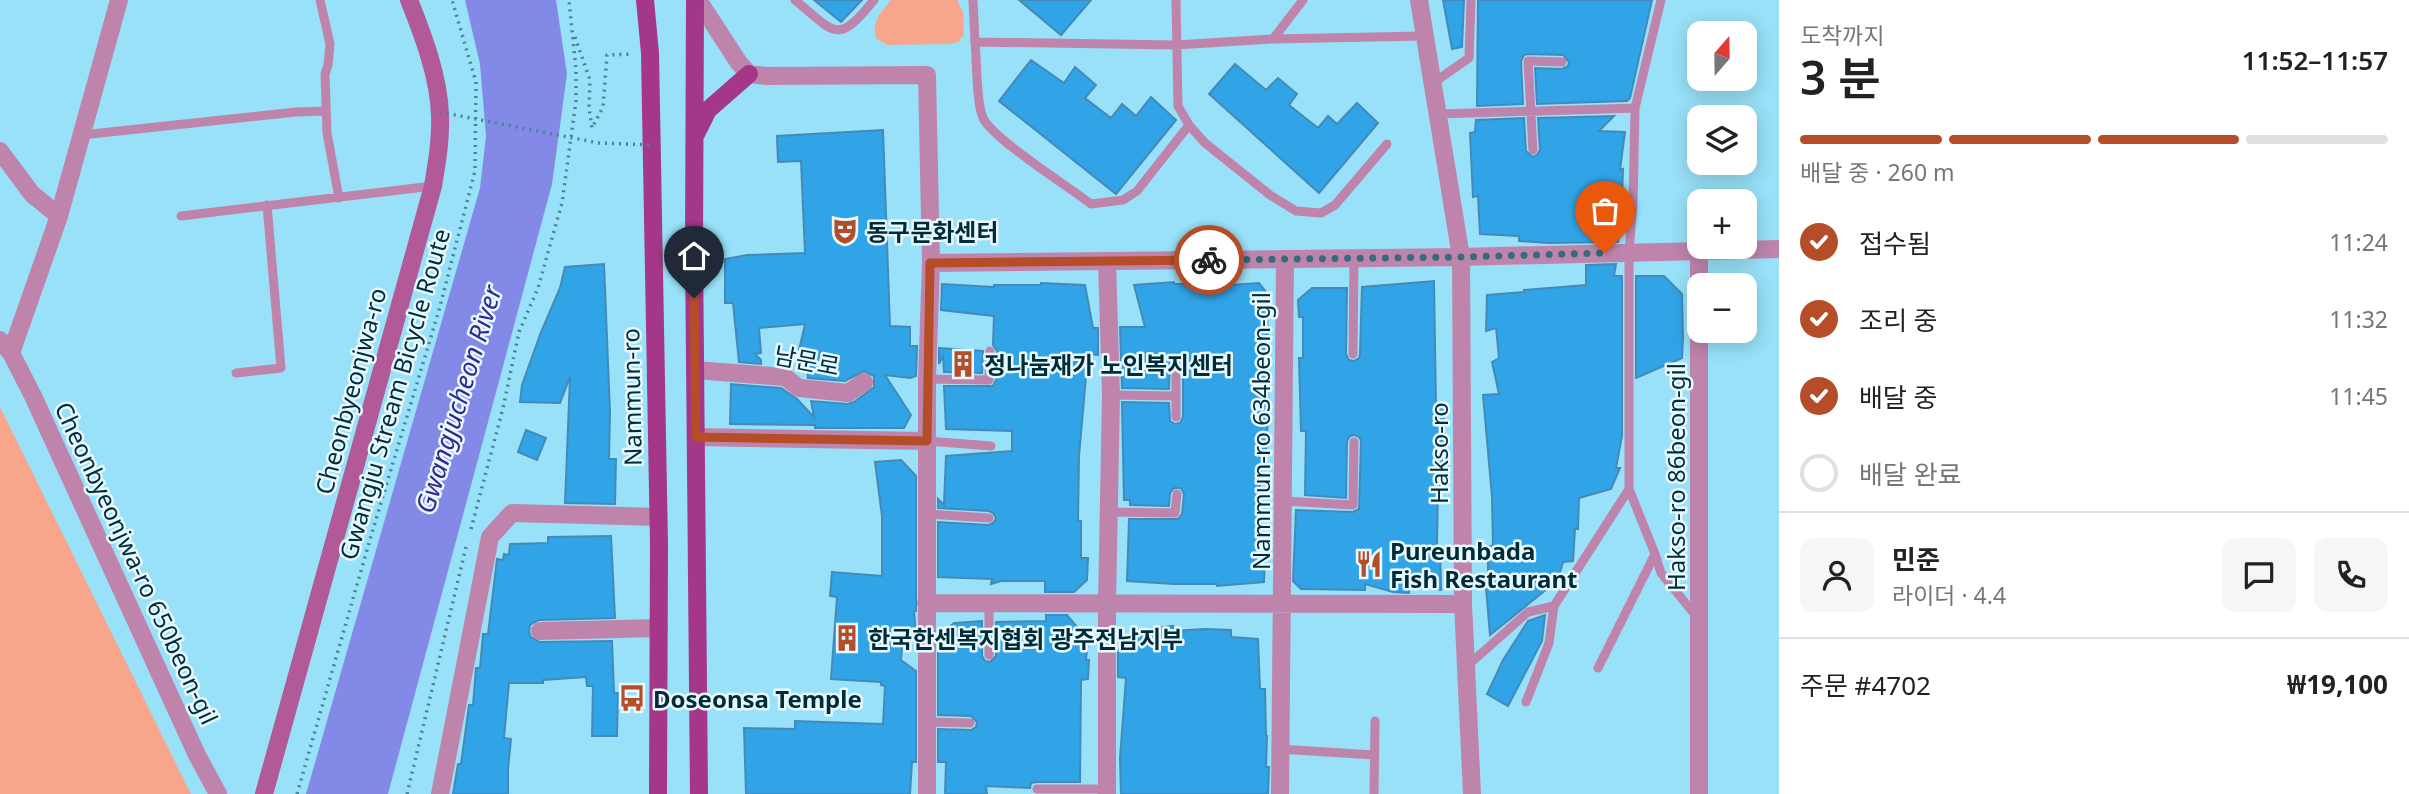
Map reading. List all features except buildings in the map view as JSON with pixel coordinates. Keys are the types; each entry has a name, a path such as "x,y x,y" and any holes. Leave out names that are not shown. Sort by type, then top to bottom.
{"main road":[{"name":"Cheonbyeonjwa-ro","path":"264,794 433,186 438,156 440,112 425,46 409,0"},
{"path":"696,0 694,137 699,794"},
{"name":"Nammun-ro","path":"644,1 650,53 652,145 658,517 658,794"},
{"path":"694,137 708,110 749,74"}],"street":[{"path":"5,347 59,216 119,0"},
{"path":"696,0 749,74 927,75 930,263 927,379 927,794"},
{"name":"Hakso-ro","path":"1419,0 1461,257 1463,604 1472,794"},
{"path":"0,151 32,194 59,216"},
{"path":"1757,249 1779,249"},
{"path":"930,263 1461,257 1687,250"},
{"name":"Nammun-ro 634beon-gil","path":"1283,603 1285,259"},
{"name":"Hakso-ro 86beon-gil","path":"1699,259 1699,794"},
{"path":"1107,261 1111,395 1107,791"},
{"name":"Cheonbyeonjwa-ro 650beon-gil","path":"5,347 33,396 197,755 218,794"},
{"name":"남문로","path":"695,370 785,377 799,388 848,393 864,382"},
{"path":"696,437 927,441"},
{"path":"440,794 490,537 512,513 658,517"},
{"name":"Nammun-ro 634beon-gil","path":"926,603 1463,604"},
{"path":"1280,794 1283,603"},
{"path":"540,631 659,628"}],"lane":[{"path":"320,0 330,44 325,74 327,133 339,198"},
{"path":"794,0 829,28 839,31 848,29 855,23 874,0"},
{"path":"973,0 980,102 984,119 999,136 1091,204 1123,200 1137,191 1189,125"},
{"path":"1176,0 1178,106 1189,125 1206,143 1270,195 1296,211 1321,214 1335,205 1387,144"},
{"path":"1273,39 1303,0"},
{"path":"1433,83 1469,58 1471,0"},
{"path":"1525,702 1549,643 1554,606 1629,489 1629,252 1635,108 1661,0"},
{"path":"975,42 1176,45 1273,39 1423,36"},
{"path":"1533,150 1528,61 1562,62"},
{"path":"1439,114 1635,108"},
{"path":"82,135 326,111"},
{"path":"181,216 433,186"},
{"path":"1589,203 1633,205"},
{"path":"236,373 281,369 267,205"},
{"path":"1353,354 1354,258"},
{"path":"927,379 989,380 990,351"},
{"path":"1176,365 1176,417"},
{"path":"1111,395 1175,396"},
{"path":"927,441 991,446"},
{"path":"1284,501 1353,505 1354,442"},
{"name":"Hakso-ro 86beon-gil","path":"1629,489 1661,573 1700,621"},
{"path":"1108,512 1175,513 1177,495"},
{"path":"927,514 989,518"},
{"name":"Hakso-ro 86beon-gil","path":"1598,668 1655,554"},
{"path":"989,603 989,655"},
{"path":"1465,668 1528,612 1554,606"},
{"path":"1374,794 1375,721"},
{"path":"927,723 970,723"},
{"path":"1279,749 1374,755"},
{"path":"1037,789 1107,791"}],"path":[{"name":"Gwangju Stream Bicycle Route","path":"297,794 439,310 475,171 476,82 452,0"},
{"path":"470,533 503,408 519,332 538,288 562,203 576,101 569,0"},
{"path":"573,32 590,80 589,108 592,128 603,107 607,55 650,53"},
{"path":"440,112 599,143 652,145"},
{"path":"407,794 467,544"}],"shaded area":[{"path":"891,0 957,0 963,12 964,35 958,42 949,44 887,45 876,38 875,27"},
{"path":"0,407 191,794 0,794"}],"water":[{"name":"Gwangjucheon River","path":"465,0 556,0 567,74 552,184 388,794 306,794 480,188 486,136 480,64"}],"way so far":[{"path":"1209,260 1605,253"}],"place":[{"name":"동구문화센터","path":"845,231"},
{"name":"정나눔재가 노인복지센터","path":"963,364"},
{"name":"Pureunbada Fish Restaurant","path":"1369,564"},
{"name":"한국한센복지협회 광주전남지부","path":"847,638"},
{"name":"Doseonsa Temple","path":"632,698"}],"route":[{"path":"694,298 696,437 927,441 930,263 1209,260"}]}
